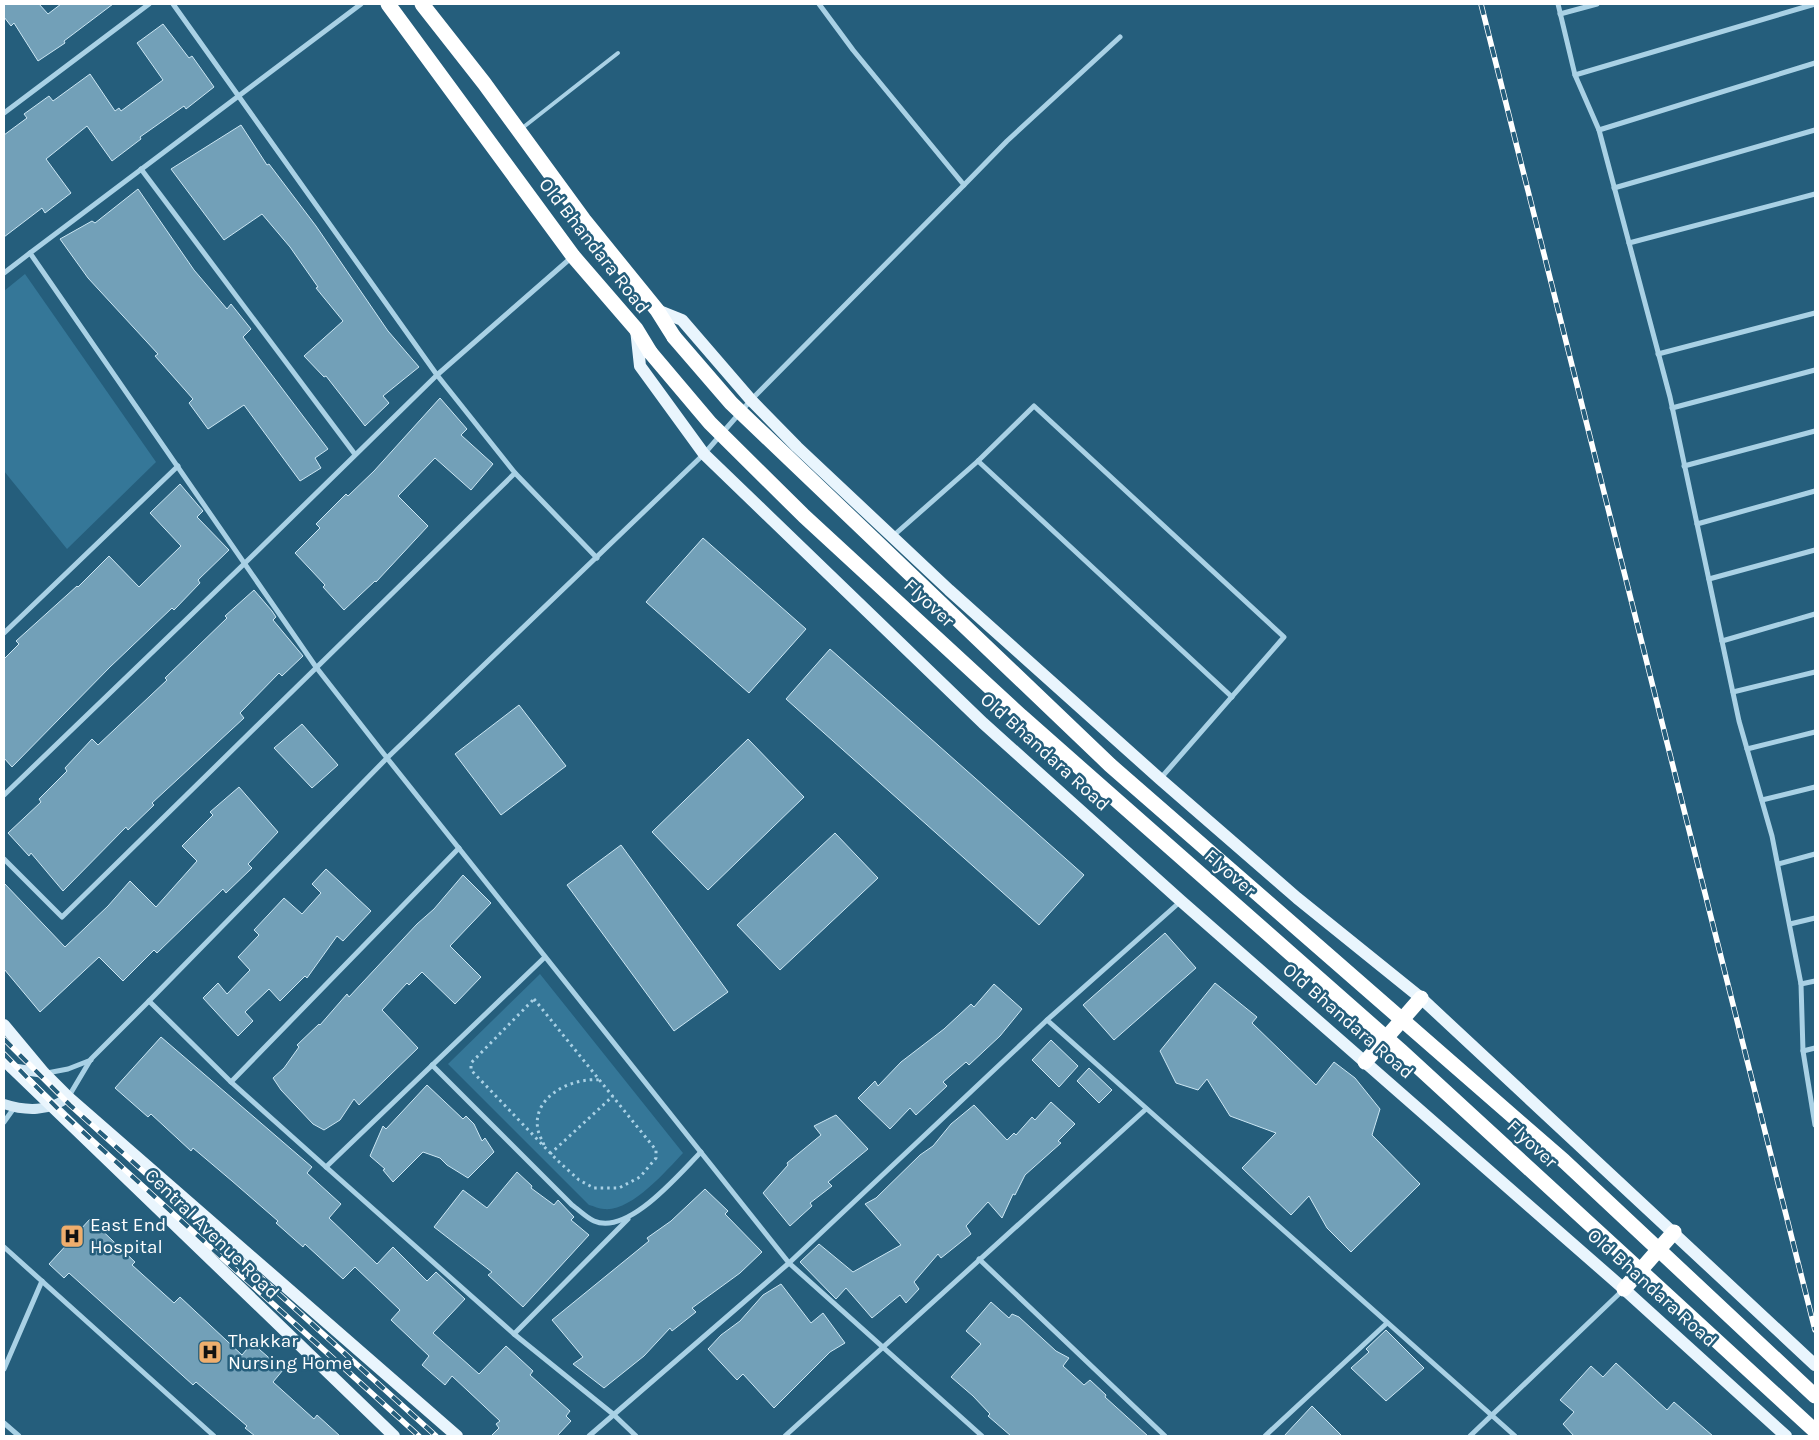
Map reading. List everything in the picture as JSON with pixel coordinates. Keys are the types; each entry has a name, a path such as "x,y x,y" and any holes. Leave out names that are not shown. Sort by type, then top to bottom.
{"highway":[{"name":"Old Bhandara Road","path":"388,4 573,256 636,329"},
{"name":"Flyover","path":"422,4 584,220 657,310 674,336 731,404 1110,765 1564,1161 1815,1396"},
{"name":"Flyover","path":"636,329 650,352 710,423 804,516 1021,716 1401,1051 1815,1431"},
{"path":"1365,1062 1421,998"},
{"path":"1624,1289 1674,1232"}],"main road":[{"path":"657,310 682,320 750,400 796,447 949,590 1160,779 1297,898 1421,998 1815,1364"},
{"name":"Old Bhandara Road","path":"636,329 640,366 704,454 983,724 1181,901 1624,1289 1786,1436"},
{"path":"4,1025 44,1073 68,1097 457,1436"},
{"path":"7,1064 44,1073"},
{"name":"Central Avenue Road","path":"7,1064 53,1106 394,1436"},
{"path":"4,1104 14,1107 53,1106 68,1097"}],"street":[{"path":"4,113 149,4"},
{"path":"173,4 239,94 436,375 516,473 597,558"},
{"path":"4,273 239,94 361,4"},
{"path":"820,4 854,50 964,185"},
{"path":"1558,4 1575,74 1600,130 1672,408 1733,692 1778,864 1801,984 1804,1051 1815,1125"},
{"path":"1560,14 1597,4"},
{"path":"1575,74 1815,4"},
{"path":"68,1097 91,1059 388,758 704,454 750,400 1007,141 1120,37"},
{"path":"1600,130 1815,63"},
{"path":"1614,188 1815,130"},
{"path":"141,169 354,453"},
{"path":"1629,243 1815,194"},
{"path":"30,253 316,667 789,1263 982,1436"},
{"path":"4,795 245,564 354,453 436,375 573,256"},
{"path":"1658,354 1815,313"},
{"path":"1672,408 1815,370"},
{"path":"893,536 978,460 1034,406 1284,636 1160,779"},
{"path":"1684,466 1815,431"},
{"path":"978,460 1232,697"},
{"path":"4,633 178,466"},
{"path":"4,859 62,917 516,473"},
{"path":"1697,524 1815,491"},
{"path":"1709,579 1815,550"},
{"path":"1722,641 1815,614"},
{"path":"1733,692 1815,672"},
{"path":"1747,749 1815,732"},
{"path":"1762,800 1815,787"},
{"path":"231,1082 459,848"},
{"path":"1778,864 1815,854"},
{"path":"589,1436 789,1263 1047,1020 1181,901"},
{"path":"1790,924 1815,918"},
{"path":"326,1167 545,957"},
{"path":"1801,984 1815,981"},
{"path":"149,1001 231,1082 326,1167 514,1334 613,1414 636,1436"},
{"path":"1047,1020 1491,1417 1515,1436"},
{"path":"1804,1051 1815,1048"},
{"path":"44,1073 68,1069 91,1059"},
{"path":"432,1065 580,1210 594,1221 613,1224 632,1215"},
{"path":"4,1122 14,1107"},
{"path":"785,1436 1146,1108"},
{"path":"514,1334 632,1215 653,1199 701,1152"},
{"path":"4,1247 214,1436"},
{"path":"979,1259 1164,1436"},
{"path":"4,1369 42,1281"},
{"path":"1470,1436 1618,1297 1624,1289"},
{"path":"1265,1436 1387,1323"},
{"path":"4,1423 19,1436"}],"lane":[{"path":"519,131 618,53"}],"path":[{"path":"534,999 600,1080 656,1150 656,1158 644,1173 619,1188 594,1188 579,1180 550,1154 474,1076 470,1063 534,999"},
{"path":"545,1148 538,1129 539,1116 545,1102 553,1093 574,1081 587,1078 600,1080"},
{"path":"550,1154 613,1096"}],"shaded area":[{"path":"25,274 156,462 67,549 4,471 4,291"},
{"path":"540,974 683,1153 647,1189 625,1204 614,1208 602,1209 589,1205 448,1064"}],"building":[{"path":"4,4 39,4 48,14 61,4 113,4 64,41 65,43 38,61 14,23 11,26 4,17"},
{"path":"163,24 189,58 192,56 214,87 186,109 184,106 140,137 141,139 112,161 87,126 46,159 71,193 45,213 42,208 4,237 4,135 27,118 24,114 49,96 53,101 90,74 115,111 119,108 121,111 163,80 137,43"},
{"path":"241,125 267,165 269,164 316,226 388,331 419,367 383,396 389,403 365,426 326,376 324,377 304,356 343,321 316,288 318,287 290,247 262,214 224,240 171,169"},
{"path":"138,189 194,270 227,309 231,304 251,329 243,337 328,449 315,458 321,468 300,481 244,405 208,429 189,403 193,399 155,356 158,354 88,278 60,239 92,221 95,223"},
{"path":"440,398 467,429 461,435 493,464 471,490 435,458 398,496 428,526 376,582 344,610 323,587 325,585 295,553 320,528 316,524 346,494 348,496 374,471"},
{"path":"180,484 203,511 197,517 229,550 198,580 200,583 174,610 172,608 110,667 12,767 4,758 4,659 19,644 16,641 78,587 109,556 139,587 181,546 150,513"},
{"path":"703,538 806,629 749,693 646,602"},
{"path":"254,590 276,617 273,620 303,656 282,676 279,673 240,713 244,718 152,803 154,805 128,830 126,827 63,891 31,853 29,856 8,833 41,802 39,799 67,771 65,768 92,739 98,745 167,680 165,678 227,618 225,616"},
{"path":"830,649 1084,875 1039,925 786,699"},
{"path":"519,705 566,766 501,815 455,754"},
{"path":"302,724 338,765 312,788 274,748"},
{"path":"748,739 804,797 708,890 652,832"},
{"path":"239,787 278,832 248,864 252,868 226,893 223,889 157,953 154,950 123,981 99,957 40,1012 4,969 4,883 65,947 108,906 130,881 156,907 197,861 182,846 213,815 210,812"},
{"path":"835,833 878,878 780,970 737,925"},
{"path":"621,845 728,992 674,1031 567,885"},
{"path":"326,869 371,911 343,941 337,936 307,978 305,976 280,1001 269,989 245,1012 253,1021 238,1036 203,998 218,983 227,994 250,970 238,957 259,935 254,930 284,898 302,914 321,893 312,884"},
{"path":"463,875 491,903 450,946 481,977 455,1004 422,972 409,985 407,983 382,1010 418,1048 359,1105 354,1099 340,1120 324,1130 313,1124 281,1090 273,1078 284,1068 299,1047 297,1045 320,1025 347,994 349,997 417,924 434,909"},
{"path":"1165,933 1196,968 1114,1040 1083,1005"},
{"path":"1215,983 1257,1017 1252,1023 1316,1085 1334,1062 1355,1078 1380,1109 1372,1135 1420,1184 1351,1252 1327,1228 1309,1196 1291,1215 1242,1168 1276,1133 1230,1116 1207,1079 1198,1090 1176,1083 1160,1051"},
{"path":"994,984 1022,1009 1000,1036 969,1065 966,1062 943,1082 947,1086 916,1115 910,1108 890,1129 858,1098 875,1081 878,1086 901,1062 944,1029 971,1004 974,1007"},
{"path":"161,1037 312,1167 307,1173 341,1204 329,1218 377,1264 393,1247 427,1281 436,1272 465,1299 433,1333 479,1374 506,1346 533,1371 530,1375 570,1411 566,1416 571,1421 557,1436 491,1436 499,1428 496,1424 500,1421 452,1376 445,1385 422,1365 429,1356 391,1320 400,1310 355,1267 343,1279 305,1244 303,1247 276,1223 278,1221 193,1148 191,1151 151,1114 148,1117 115,1088"},
{"path":"1051,1040 1078,1066 1059,1087 1032,1060"},
{"path":"1089,1068 1112,1090 1099,1103 1077,1081"},
{"path":"427,1085 463,1119 466,1116 474,1124 482,1141 485,1138 494,1152 468,1178 447,1165 440,1158 423,1152 393,1182 383,1170 385,1169 370,1156 383,1126 386,1129"},
{"path":"1051,1102 1075,1124 1058,1141 1061,1143 1025,1175 1015,1195 1013,1194 1002,1218 988,1202 966,1226 971,1234 941,1258 938,1254 914,1282 919,1289 906,1303 900,1295 872,1318 846,1288 836,1299 800,1262 819,1244 853,1272 901,1245 865,1204 876,1198 920,1155 933,1146 951,1124 974,1105 1007,1140 1014,1133 1016,1135 1032,1117 1035,1120"},
{"path":"836,1115 868,1149 828,1182 832,1186 810,1203 812,1206 790,1226 763,1193 788,1165 787,1163 821,1135 814,1126"},
{"path":"517,1172 532,1186 531,1188 554,1205 558,1200 574,1217 571,1220 589,1235 523,1307 488,1275 492,1272 434,1227 463,1190 487,1208"},
{"path":"705,1189 728,1211 725,1214 762,1252 740,1273 692,1308 696,1312 672,1331 670,1328 644,1356 604,1388 573,1364 583,1357 552,1320 649,1241 647,1238 671,1221"},
{"path":"90,1219 135,1262 132,1265 174,1303 180,1297 242,1355 252,1343 283,1370 273,1382 314,1419 317,1415 340,1436 255,1436 245,1428 247,1426 196,1382 193,1385 69,1273 64,1278 49,1264"},
{"path":"781,1284 811,1323 823,1313 845,1343 830,1352 774,1408 743,1374 737,1380 708,1349 721,1335 740,1321 763,1295"},
{"path":"991,1302 1009,1318 1012,1314 1019,1317 1056,1351 1069,1358 1063,1366 1084,1385 1090,1380 1106,1395 1105,1397 1148,1436 1011,1436 988,1416 990,1414 973,1396 951,1377 981,1344 966,1331"},
{"path":"1386,1330 1424,1368 1386,1401 1351,1368 1369,1352 1366,1349"},
{"path":"1616,1363 1667,1410 1674,1402 1713,1436 1574,1436 1563,1424 1574,1412 1560,1400 1591,1366 1603,1377"},
{"path":"1312,1406 1342,1436 1284,1436"}],"railway":[{"path":"1481,4 1815,1330"},
{"path":"4,1039 70,1105 436,1436"},
{"path":"4,1054 62,1113 419,1436"}],"place":[{"name":"East End Hospital","path":"72,1236"},
{"name":"Thakkar Nursing Home","path":"210,1352"}]}
